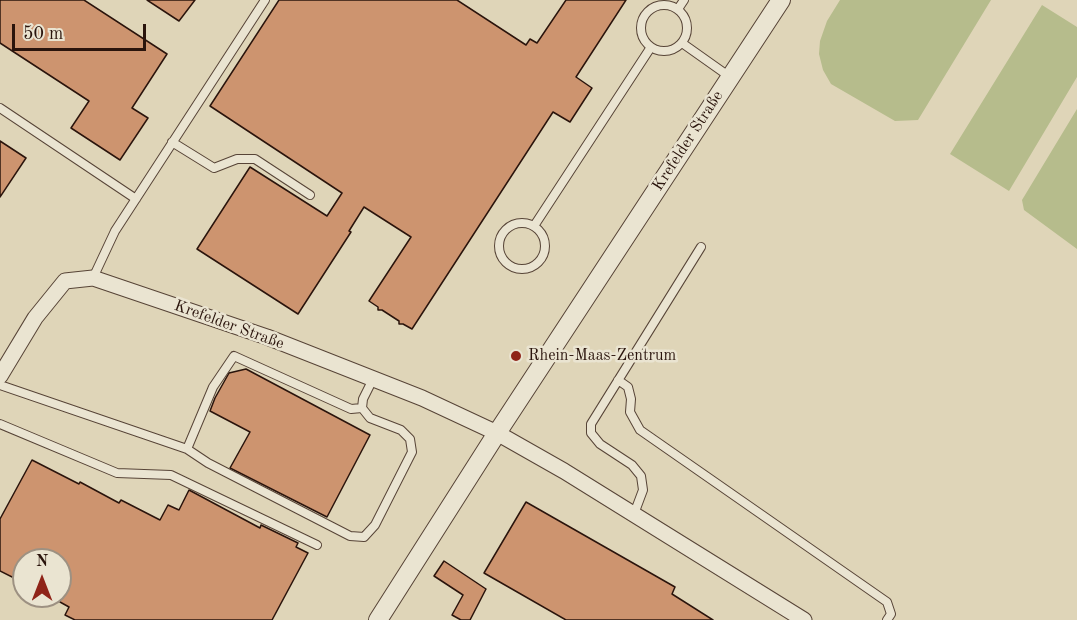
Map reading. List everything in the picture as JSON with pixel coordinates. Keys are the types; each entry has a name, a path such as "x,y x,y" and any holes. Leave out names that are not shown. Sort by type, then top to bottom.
{"street":[{"name":"Krefelder Straße","path":"378,620 497,433 781,0"},
{"name":"Krefelder Straße","path":"0,376 35,318 65,281 93,278 267,337 422,398 497,433 564,471 804,620"}],"lane":[{"path":"93,278 115,231 265,0"},
{"path":"678,9 684,0"},
{"path":"657,6 671,6 678,9 686,21 687,29 682,42 671,50 657,50 651,47 642,36 642,21 645,15 657,6"},
{"path":"682,42 730,76"},
{"path":"534,226 651,47"},
{"path":"0,108 136,199"},
{"path":"172,142 214,168 237,159 255,159 310,195"},
{"path":"519,223 534,226 540,231 545,244 542,258 530,267 516,268 504,259 500,252 501,237 506,230 519,223"},
{"path":"634,514 644,490 641,476 632,465 600,444 591,433 591,424 700,248"},
{"path":"186,449 213,387 234,356 351,409 362,408"},
{"path":"0,385 186,449 208,463 350,536 364,537 375,525 412,452 410,439 402,430 370,418 362,408 363,399 373,379"},
{"path":"618,380 628,387 631,399 630,412 640,430 887,602 891,614 887,620"},
{"path":"0,424 117,472 171,475 316,544"}],"green space":[{"path":"840,0 991,0 918,120 895,121 831,84 823,70 819,54 820,41 827,21"},
{"path":"1042,5 1077,27 1077,77 1009,191 950,154"},
{"path":"1077,109 1077,249 1024,210 1022,200"}],"building":[{"path":"0,0 84,0 167,54 132,108 148,118 120,160 71,128 89,101 0,43"},
{"path":"147,0 195,0 179,21"},
{"path":"279,0 457,0 526,45 530,39 537,43 566,0 626,0 576,77 592,88 570,122 553,112 412,329 399,324 399,321 382,310 378,310 378,307 369,301 411,237 364,207 349,231 351,232 298,314 197,249 250,167 327,216 342,193 210,106"},
{"path":"0,141 26,158 0,197"},
{"path":"246,369 370,435 327,517 230,468 250,432 210,411 229,373"},
{"path":"32,460 119,503 121,500 160,520 168,505 179,510 189,490 260,528 261,525 298,543 296,547 308,553 272,620 75,620 65,615 68,608 72,608 72,548 12,548 12,577 0,571 0,519"},
{"path":"526,502 675,587 672,594 713,620 566,620 484,573"},
{"path":"444,561 486,589 470,620 461,620 452,615 463,595 434,576"}],"place":[{"name":"Rhein-Maas-Zentrum","path":"516,356"}]}
